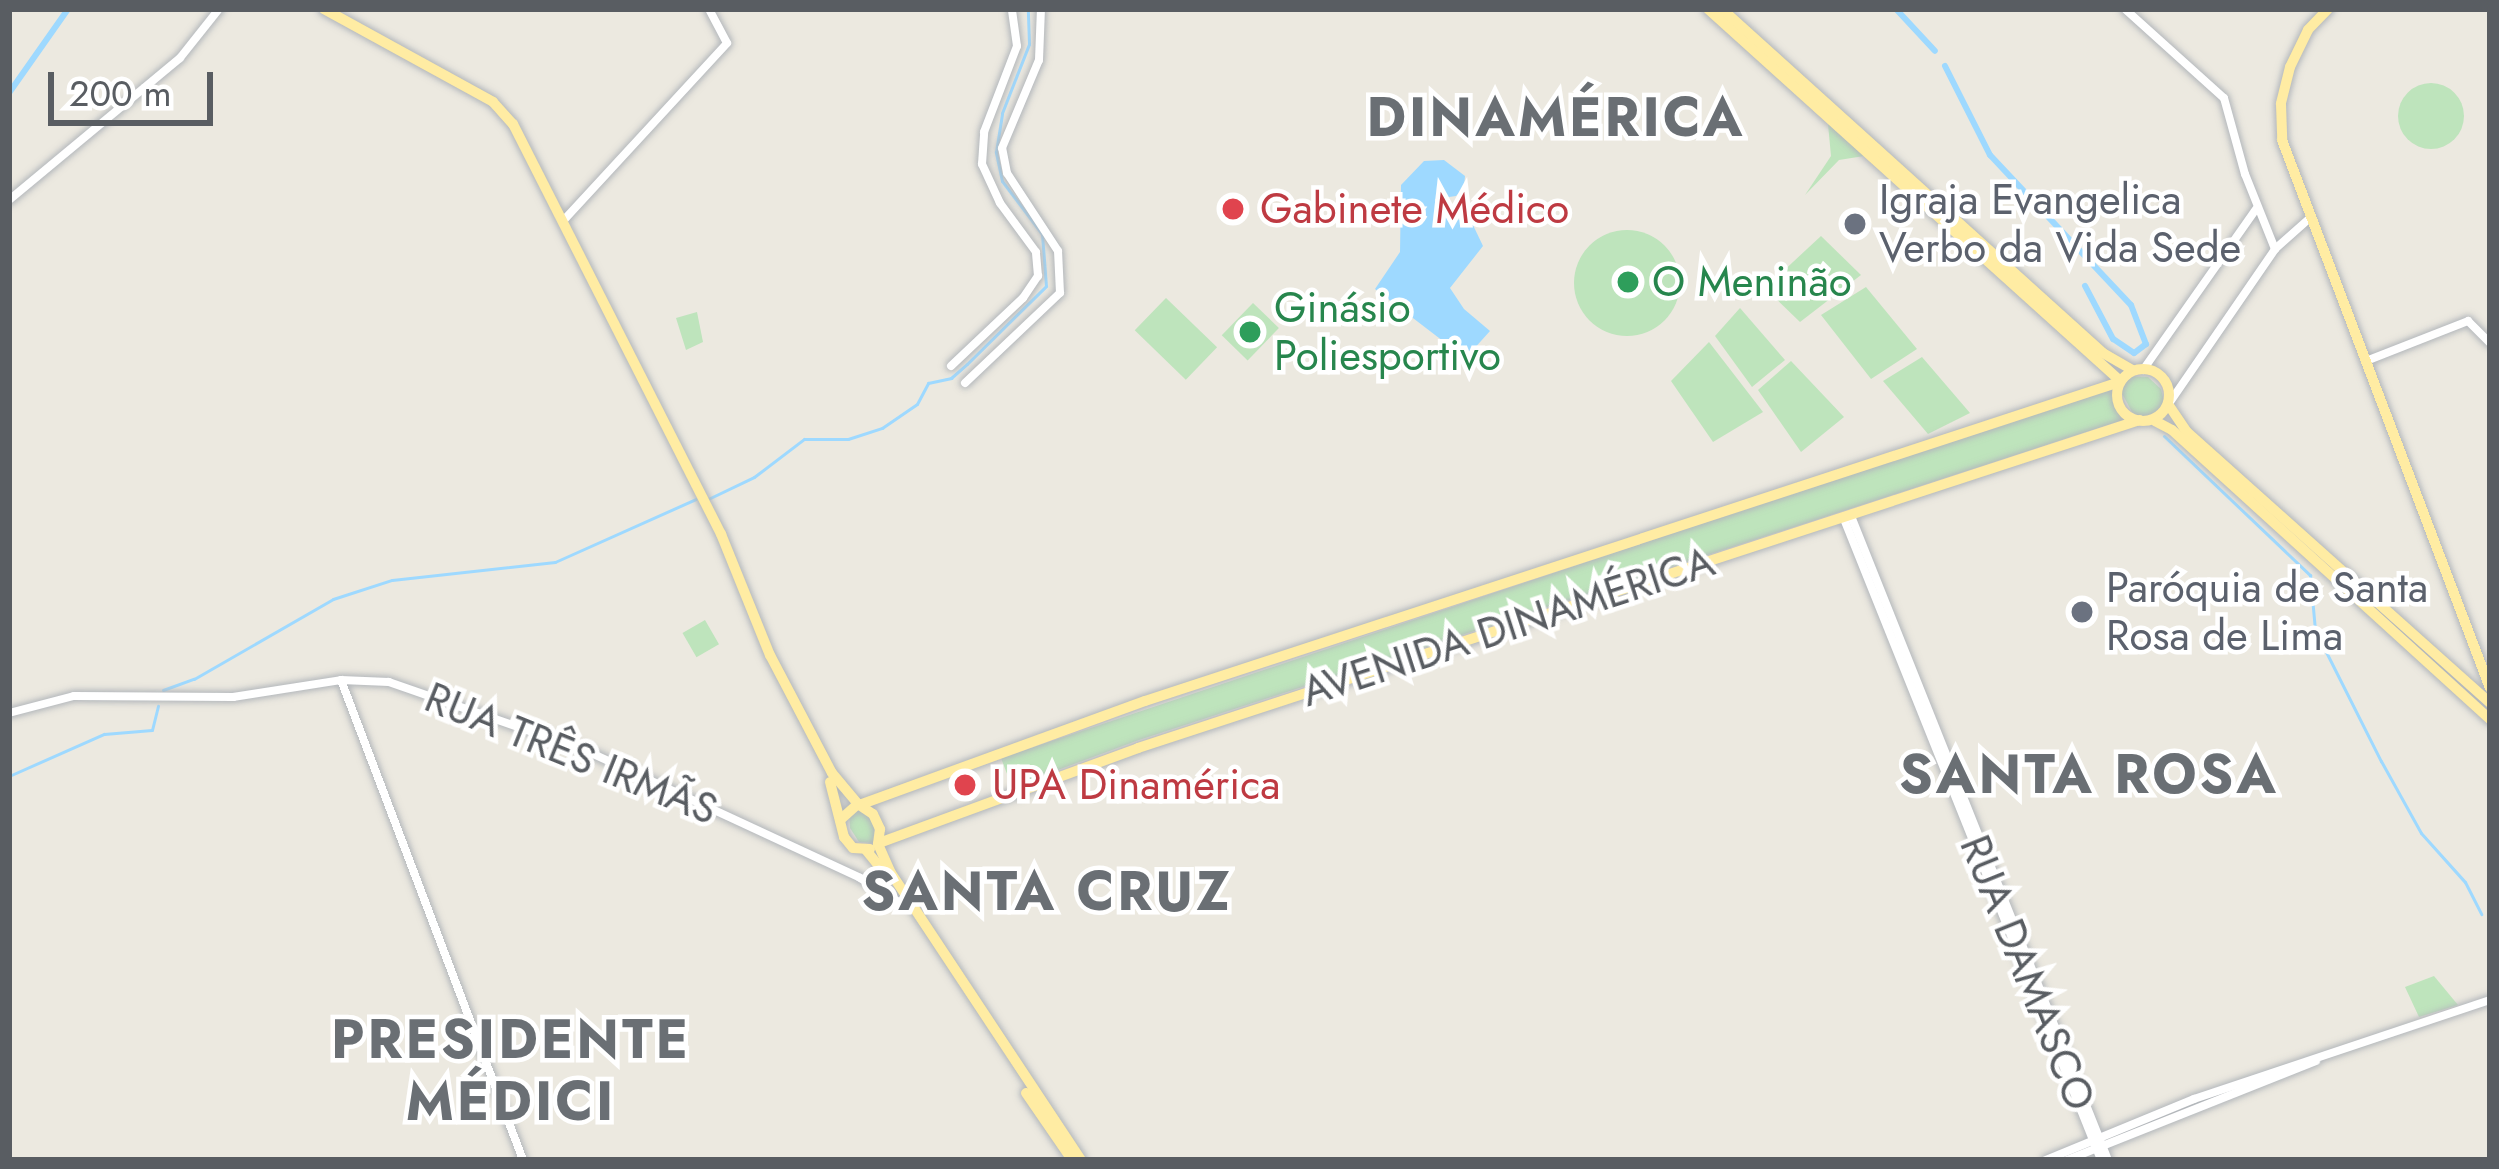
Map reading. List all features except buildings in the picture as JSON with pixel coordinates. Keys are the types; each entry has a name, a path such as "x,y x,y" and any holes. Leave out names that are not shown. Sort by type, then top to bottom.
{"main road":[{"path":"324,9 500,108 563,221 706,504 770,655 832,773 878,821 874,846 902,904 1077,1160"},
{"path":"1708,9 2118,381 2121,404 2140,420 2172,430 2490,718"},
{"path":"1722,9 2103,352 2163,383 2180,426 2490,703"},
{"path":"2328,9 2294,57 2280,119 2288,162 2490,688"},
{"path":"2118,381 2138,370"},
{"name":"AVENIDA DINAMÉRICA","path":"860,804 1144,701 2118,381"},
{"path":"2155,422 2170,405"},
{"name":"AVENIDA DINAMÉRICA","path":"874,846 1138,748 2140,420"},
{"path":"732,560 752,628 837,796 848,843 874,846"},
{"path":"840,820 860,804"},
{"path":"874,846 1077,1160"}],"street":[{"path":"9,200 167,70 219,9"},
{"path":"563,221 727,43 709,9"},
{"path":"951,366 1023,298 1038,276 1036,252 1000,203 982,164 984,132 1017,46 1012,9"},
{"path":"965,382 1060,293 1058,251 1007,173 1003,148 1039,60 1041,9"},
{"path":"2125,9 2227,102 2257,208 2275,249"},
{"path":"2138,370 2257,208"},
{"path":"2170,405 2275,249 2311,217"},
{"path":"2366,361 2468,321 2490,343"},
{"name":"RUA DAMASCO","path":"1847,518 2104,1160"},
{"path":"341,680 524,1160"},
{"name":"RUA TRÊS IRMÃS","path":"9,713 74,696 252,696 341,680 389,682 587,751 860,878 902,904"},
{"path":"2067,1160 2194,1099 2490,1000"},
{"path":"2046,1160 2098,1143"}],"green space":[{"path":"2431,83 2454,93 2464,116 2454,139 2431,149 2408,139 2398,116 2408,93"},
{"path":"1828,124 1864,156 1839,160 1805,195 1831,156"},
{"name":"O Meninão","path":"1627,230 1647,234 1664,246 1676,263 1680,283 1676,303 1664,320 1647,332 1627,336 1607,332 1590,320 1578,303 1574,283 1578,263 1590,246 1607,234"},
{"path":"1821,236 1861,275 1800,322 1765,288"},
{"path":"1866,287 1917,349 1871,379 1821,315"},
{"path":"1166,298 1217,347 1186,380 1135,330"},
{"name":"Ginásio Poliesportivo","path":"1253,303 1279,328 1248,360 1222,335"},
{"path":"1740,308 1785,360 1752,387 1715,336"},
{"path":"697,312 703,342 686,350 676,318"},
{"path":"1709,342 1763,412 1713,442 1671,381"},
{"path":"1922,357 1970,413 1928,434 1883,381"},
{"path":"1791,361 1844,417 1801,452 1758,390"},
{"path":"2125,376 2148,377 2161,389 2164,401 2158,415 2143,419 2132,412 2119,388"},
{"path":"2109,387 2129,418 1139,740 1012,787 1001,758"},
{"path":"705,620 719,644 696,657 682,633"},
{"path":"854,807 874,819 874,843 859,842 850,828 849,810"},
{"path":"2434,976 2458,1005 2419,1017 2405,987"}],"water":[{"path":"1444,160 1465,176 1464,188 1456,196 1435,199 1436,211 1473,225 1483,246 1450,288 1464,309 1490,331 1472,351 1456,351 1375,289 1400,252 1401,185 1424,161"}],"waterway":[{"path":"9,93 68,9"},
{"path":"706,500 754,477 804,439 848,439 882,428 917,404 928,383 951,378 1046,286 1042,234 1002,181 996,152 1002,113 1029,44 1028,9"},
{"path":"1896,9 1935,51"},
{"path":"1945,66 1990,155 2131,305 2146,344 2134,353 2113,339 2085,286"},
{"path":"2164,436 2310,575 2315,630 2381,761 2421,833 2465,882 2481,914"},
{"path":"163,690 194,679 333,599 392,580 555,562 696,499"},
{"path":"9,776 104,734 152,730 158,706"}],"place":[{"name":"Gabinete Médico","path":"1233,209"},
{"name":"Igraja Evangelica Verbo da Vida Sede","path":"1855,224"},
{"name":"O Meninão","path":"1628,282"},
{"name":"Ginásio Poliesportivo","path":"1250,332"},
{"name":"Paróquia de Santa Rosa de Lima","path":"2082,612"},
{"name":"UPA Dinamérica","path":"965,785"}],"district":[{"name":"DINAMÉRICA","path":"1556,117"},
{"name":"SANTA ROSA","path":"2089,774"},
{"name":"SANTA CRUZ","path":"1047,891"},
{"name":"PRESIDENTE MÉDICI","path":"511,1070"}]}
